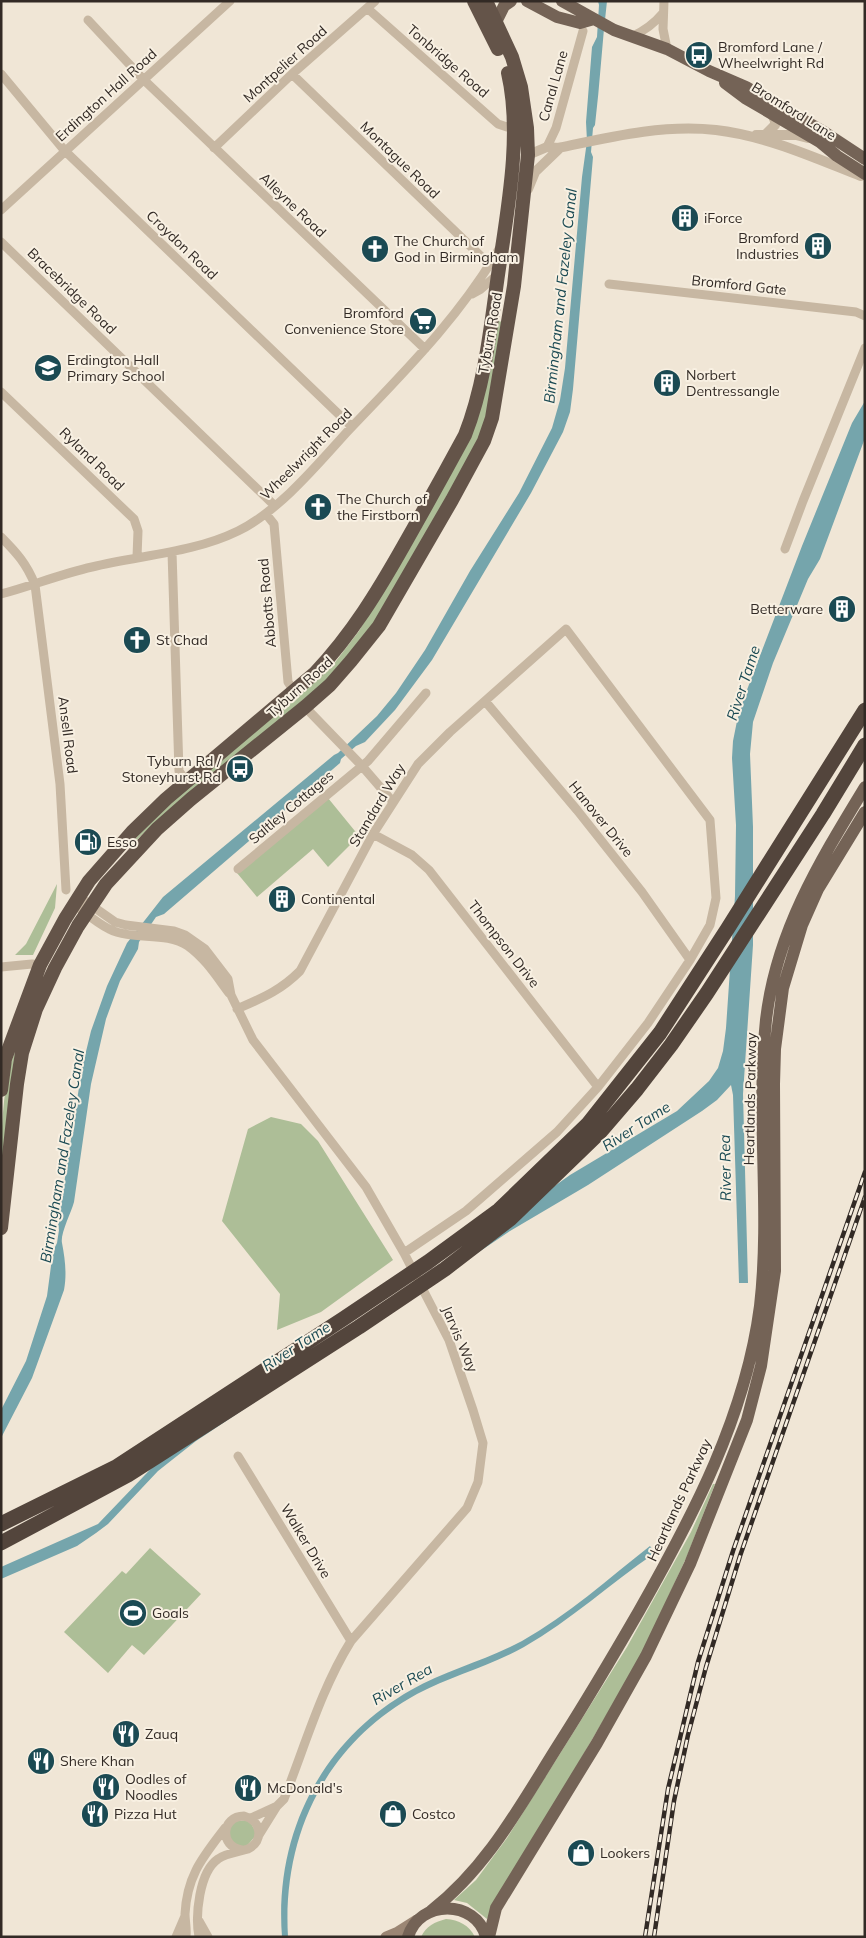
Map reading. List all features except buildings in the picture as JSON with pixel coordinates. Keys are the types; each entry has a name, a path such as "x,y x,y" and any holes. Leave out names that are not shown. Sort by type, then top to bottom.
{"highway":[{"name":"Tyburn Road","path":"1,1090 5,1059 40,965 73,897 132,832 186,781 315,673 336,651 364,614 438,486 465,435 475,411 494,300 494,269 503,237 513,163 511,90 508,74 474,1"},
{"name":"Tyburn Road","path":"1,1228 22,1053 36,1009 55,968 88,909 106,884 157,829 330,685 346,667 379,626 484,441 492,418 509,320 528,155 527,128 520,87 512,57 486,1"},
{"path":"503,237 511,215 520,163 528,155"},
{"path":"494,269 509,262 522,208"},
{"path":"1,1524 124,1462 428,1262 498,1210 588,1124 660,1033 865,710"},
{"path":"1,1543 136,1470 367,1322 445,1269 510,1219 600,1132 638,1089 707,993 823,814 865,745"}],"main road":[{"path":"496,22 504,6 511,1"},
{"path":"527,1 557,16 580,23 594,19"},
{"name":"Bromford Lane","path":"562,1 614,30 667,49 709,71 746,87 792,112 865,159"},
{"name":"Bromford Lane","path":"709,71 745,98 820,142 865,176"},
{"name":"Heartlands Parkway","path":"408,1937 410,1931 426,1914 463,1884 493,1848 620,1644 667,1563 716,1464 746,1376 759,1308 764,1256 762,1085 766,1019 772,986 780,954 806,887 865,787"},
{"name":"Heartlands Parkway","path":"488,1937 496,1908 596,1744 646,1656 690,1564 747,1420 761,1366 775,1271 774,1084 775,1049 783,988 802,925 818,889 865,812"},
{"path":"386,1937 440,1908 452,1908 468,1913 478,1921 488,1937"}],"street":[{"name":"Erdington Hall Road","path":"1,210 230,1"},
{"name":"Montpelier Road","path":"214,148 292,74 375,1"},
{"path":"664,1 663,29 667,49"},
{"name":"Tonbridge Road","path":"367,8 498,124 508,127 513,126"},
{"path":"631,37 657,21 663,13"},
{"name":"Alleyne Road","path":"88,20 144,80 425,349"},
{"name":"Canal Lane","path":"548,147 556,128 583,31"},
{"name":"Croydon Road","path":"1,74 65,151 352,427"},
{"name":"Montague Road","path":"292,74 494,269"},
{"path":"765,135 774,125 775,121 772,114"},
{"path":"528,155 548,147 560,148 642,131 715,130 745,135 806,154 865,176"},
{"path":"745,135 796,135 850,149"},
{"path":"522,208 530,180 535,172 560,148"},
{"name":"Bracebridge Road","path":"1,242 275,506"},
{"name":"Wheelwright Road","path":"470,296 481,289 494,269"},
{"name":"Wheelwright Road","path":"1,594 90,567 172,552 220,539 240,530 266,514 352,427 425,349 494,269"},
{"name":"Bromford Gate","path":"609,284 856,312 865,316"},
{"path":"481,289 491,293 494,300"},
{"path":"785,549 865,348"},
{"name":"Ryland Road","path":"1,392 134,518 138,531 137,557"},
{"name":"Abbotts Road","path":"266,514 274,524 288,682 294,691"},
{"name":"Ansell Road","path":"1,536 20,555 35,585 73,897"},
{"path":"172,552 179,771 186,781"},
{"name":"Standard Way","path":"237,1009 274,994 300,971 373,834 418,764 566,628 710,820 716,898 710,925 690,960"},
{"name":"Saltley Cottages","path":"238,869 362,766 426,693"},
{"name":"Hanover Drive","path":"485,701 577,810 642,892 690,960"},
{"path":"304,707 362,766 393,802"},
{"name":"Thompson Drive","path":"373,834 412,855 429,870 598,1087"},
{"path":"106,884 102,900 106,916"},
{"path":"73,897 108,929"},
{"name":"Jarvis Way","path":"88,909 106,916 123,929 156,933 186,945 205,963 231,995 252,1040 335,1144 366,1187 404,1253 449,1340 483,1443 478,1482 467,1508 351,1641 340,1659 322,1698 284,1799 277,1806 259,1835"},
{"path":"78,926 94,925 108,929 123,929"},
{"path":"404,1253 466,1211 557,1132 598,1087 648,1023 690,960"},
{"path":"1,967 40,965"},
{"name":"Walker Drive","path":"238,1456 351,1641"},
{"path":"251,1818 277,1806"},
{"path":"186,1937 185,1915 190,1883 198,1864 234,1817 244,1816 251,1818 258,1825 259,1835 254,1846 218,1859 212,1864 203,1883 199,1900 199,1937"},
{"path":"226,1828 225,1834 228,1843 233,1848 242,1850"},
{"path":"176,1937 185,1915"},
{"path":"198,1918 208,1937"}],"green space":[{"path":"498,321 503,322 485,427 470,459 374,624 339,670 129,847 189,783 316,681 333,665 359,631 446,483"},
{"path":"328,798 359,836 328,867 313,849 257,897 237,873"},
{"path":"57,884 55,908 33,955 15,955 26,944"},
{"path":"24,1026 26,1032 1,1205 5,1090 8,1074"},
{"path":"271,1117 301,1124 318,1141 393,1260 321,1312 277,1330 280,1294 222,1221 248,1129"},
{"path":"713,1484 715,1484 687,1556 641,1656 487,1919 467,1903 454,1900 476,1880 507,1838 627,1647 691,1532"},
{"name":"Goals","path":"150,1548 201,1594 144,1655 132,1645 108,1673 64,1632 122,1571 126,1574"},
{"path":"249,1820 257,1834 246,1847 234,1846 227,1831 233,1821"},
{"path":"446,1919 463,1924 470,1929 475,1937 421,1937 431,1925"}],"water":[{"path":"598,1 607,1 597,110 593,128 591,152 593,157 573,389 570,412 563,432 531,493 432,660 395,710 365,742 356,746 341,759 340,763 164,914 156,917 139,942 138,949 120,981 106,1019 91,1084 74,1202 62,1239 65,1266 64,1290 32,1378 1,1438 1,1410 26,1361 47,1296 53,1251 57,1243 59,1230 58,1223 82,1068 91,1031 107,986 127,943 163,897 338,753 377,716 396,693 425,650 470,571 519,493 552,428 560,400 565,368 582,177 587,141 586,122 592,47 597,37"},
{"path":"865,401 865,438 820,559 808,579 773,663 753,722 750,754 753,827 753,945 743,1094 748,1283 739,1283 733,1095 731,1085 717,1100 702,1111 588,1185 510,1231 196,1441 158,1471 108,1524 77,1546 1,1579 1,1567 98,1524 166,1453 462,1252 570,1175 677,1111 709,1081 718,1068 723,1051 726,1028 735,896 736,825 732,758 737,721 745,695 802,546 852,423"},
{"path":"650,1546 655,1553 541,1636 511,1654 417,1694 385,1715 358,1739 335,1766 316,1796 302,1828 293,1863 288,1899 288,1937 282,1937 282,1899 286,1862 296,1827 310,1794 329,1763 352,1736 379,1711 411,1690 509,1648 539,1631 556,1620"}],"railway":[{"path":"645,1937 668,1789 698,1662 733,1551 865,1172"},
{"path":"654,1937 674,1801 688,1735 706,1667 740,1556 865,1197"}],"place":[{"name":"Bromford Lane / Wheelwright Rd","path":"699,55"},
{"name":"iForce","path":"685,218"},
{"name":"Bromford Industries","path":"818,246"},
{"name":"The Church of God in Birmingham","path":"375,249"},
{"name":"Bromford Convenience Store","path":"423,321"},
{"name":"Erdington Hall Primary School","path":"48,368"},
{"name":"Norbert Dentressangle","path":"667,383"},
{"name":"The Church of the Firstborn","path":"318,507"},
{"name":"Betterware","path":"842,609"},
{"name":"St Chad","path":"137,640"},
{"name":"Tyburn Rd / Stoneyhurst Rd","path":"240,769"},
{"name":"Esso","path":"88,842"},
{"name":"Continental","path":"282,899"},
{"name":"Goals","path":"133,1613"},
{"name":"Zauq","path":"126,1734"},
{"name":"Shere Khan","path":"41,1761"},
{"name":"Oodles of Noodles","path":"106,1787"},
{"name":"McDonald's","path":"248,1788"},
{"name":"Pizza Hut","path":"95,1814"},
{"name":"Costco","path":"393,1814"},
{"name":"Lookers","path":"581,1853"}],"water label":[{"name":"Birmingham and Fazeley Canal","path":"560,296"},
{"name":"River Tame","path":"743,683"},
{"name":"River Tame","path":"636,1126"},
{"name":"Birmingham and Fazeley Canal","path":"62,1156"},
{"name":"River Rea","path":"725,1168"},
{"name":"River Tame","path":"296,1346"},
{"name":"River Rea","path":"402,1684"}]}
